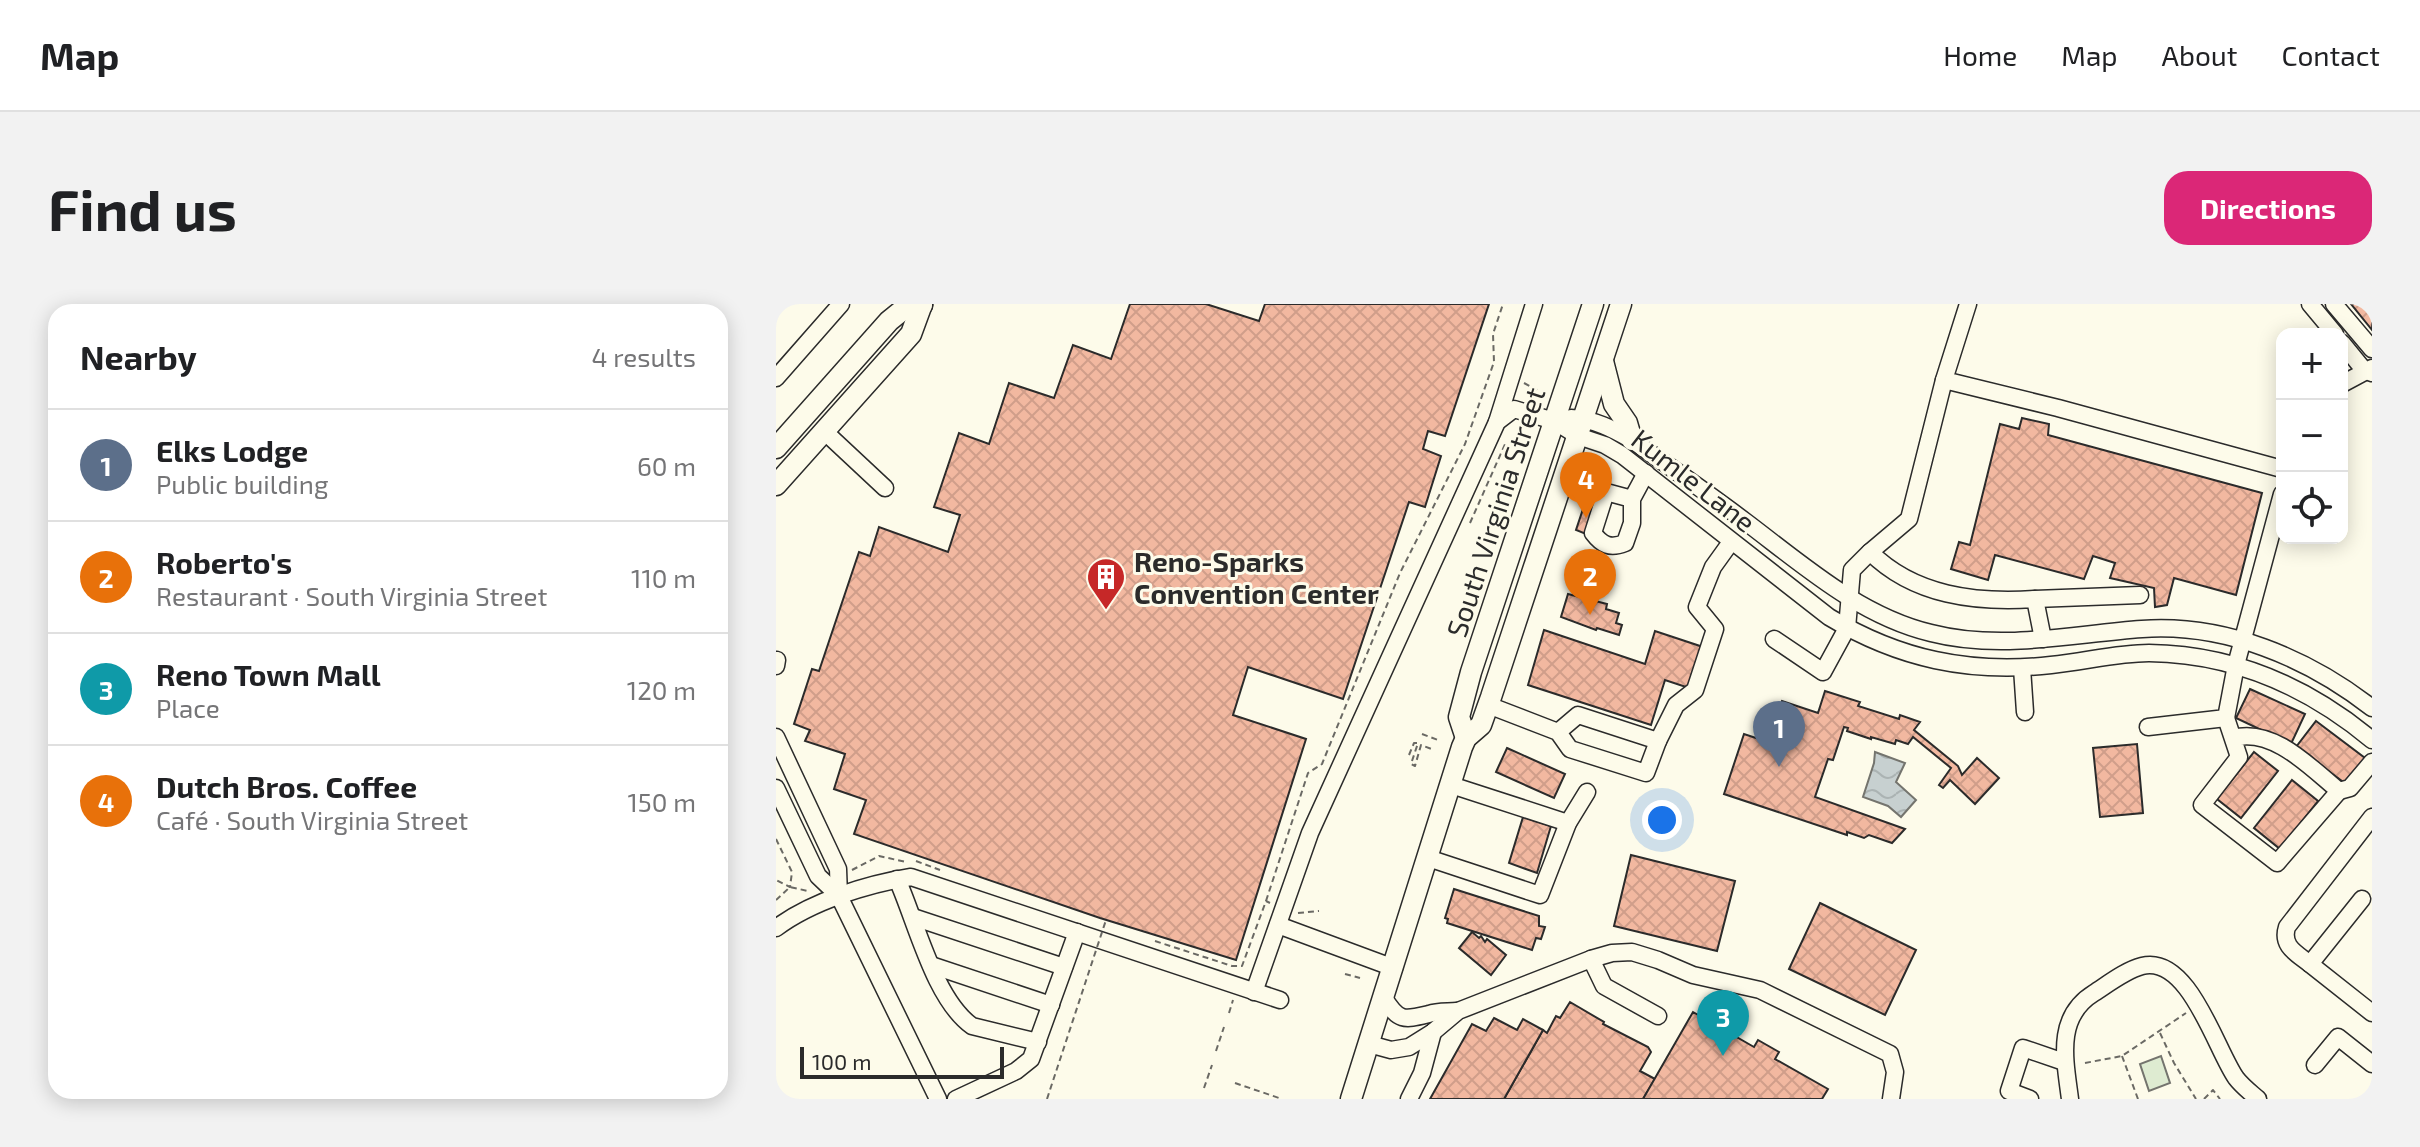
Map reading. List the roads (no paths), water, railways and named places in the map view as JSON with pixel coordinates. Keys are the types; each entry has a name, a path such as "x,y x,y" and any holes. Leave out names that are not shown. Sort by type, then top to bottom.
{"main road":[{"path":"776,485 911,334 922,304 905,308 889,321 779,437"},
{"name":"South Virginia Street","path":"1466,738 1459,717 1471,672 1593,304"},
{"name":"South Virginia Street","path":"1351,1099 1466,738 1481,725 1621,304"},
{"path":"1603,361 1614,404 1627,423 1632,440"}],"street":[{"path":"776,378 841,304"},
{"path":"1254,992 1310,833 1497,422 1534,304"},
{"path":"1774,639 1823,672 1847,628 1852,570 1909,519 1944,380 1968,304"},
{"path":"2310,304 2330,328"},
{"path":"2334,304 2372,349"},
{"path":"2348,349 2369,370 2348,381"},
{"path":"1944,380 2276,467"},
{"name":"Kumle Lane","path":"1497,422 1514,409 1581,427 1616,431 1848,597 1888,619 1931,634 1992,642 2176,629 2244,641 2310,667 2372,708"},
{"name":"Kumle Lane","path":"1581,427 1646,473 1829,617 1892,649 1958,665 2022,668 2148,653 2196,657 2236,665 2282,680 2341,715 2372,740"},
{"path":"824,431 885,488"},
{"path":"1632,499 1606,492 1593,533 1600,543 1614,547 1625,543 1632,523 1632,499 1646,473"},
{"path":"2276,517 2236,665 2226,718 2239,757 2202,805 2277,863 2339,791 2350,788 2372,762"},
{"path":"1488,705 1558,732 1570,749 1646,773 1676,705 1695,690 1715,629 1697,607 1713,567 1731,542"},
{"path":"1870,552 1887,570 1927,589 1975,600 2140,595"},
{"path":"2035,599 2043,639"},
{"path":"2022,668 2025,712"},
{"path":"1558,732 1578,715 1658,741"},
{"path":"2148,727 2226,718"},
{"path":"2233,738 2247,734 2288,749 2339,791"},
{"path":"776,737 838,869 839,896"},
{"path":"1451,785 1568,823"},
{"path":"776,788 818,876 839,896 938,1099"},
{"path":"1428,858 1540,895 1568,823 1587,792"},
{"path":"2372,817 2287,927 2284,936 2287,946 2372,1013"},
{"path":"904,878 913,917 931,965 963,1020 972,1026 1038,1042"},
{"path":"776,928 839,896 904,878 1280,1000"},
{"path":"2310,964 2362,899"},
{"path":"913,917 1064,967"},
{"path":"1278,925 1394,968"},
{"path":"956,1099 1016,1071 1031,1059 1077,932"},
{"path":"1384,998 1393,1012 1409,1019 1458,1011 1591,959 1632,952 1693,975 1760,990 1890,1054 1895,1072 1891,1099"},
{"path":"1591,959 1604,986 1658,1016"},
{"path":"931,965 1051,1005"},
{"path":"2070,1099 2064,1039 2074,1010 2083,1000 2142,966 2161,967 2171,973 2198,1004 2237,1080 2258,1099"},
{"path":"1369,1044 1391,1050 1409,1047 1458,1011"},
{"path":"1409,1099 1422,1073 1433,1032"},
{"path":"2315,1065 2338,1037 2372,1064"},
{"path":"2030,1099 2009,1091 2023,1048 2064,1062"}],"water":[{"path":"1875,752 1905,763 1896,782 1916,800 1901,817 1888,806 1863,797"}],"place":[{"name":"Dutch Bros. Coffee","path":"1586,518"},
{"name":"Reno-Sparks Convention Center","path":"1106,611"},
{"name":"Roberto's","path":"1590,615"},
{"name":"Elks Lodge","path":"1779,767"},
{"name":"Reno Town Mall","path":"1723,1056"}]}
